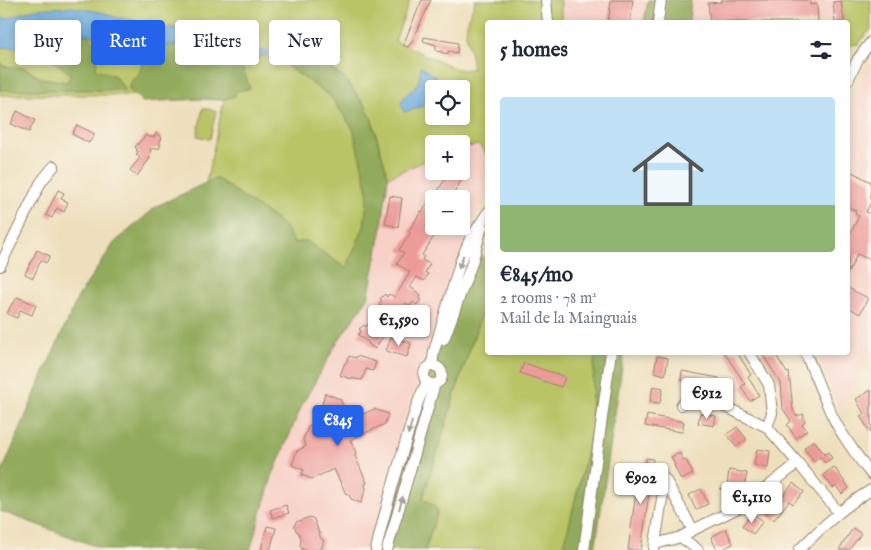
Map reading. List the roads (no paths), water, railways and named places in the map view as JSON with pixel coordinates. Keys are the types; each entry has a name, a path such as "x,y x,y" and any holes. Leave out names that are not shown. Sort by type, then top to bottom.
{"street":[{"path":"546,0 548,20"},
{"path":"658,20 661,0"},
{"path":"850,76 858,60 871,42"},
{"path":"850,83 871,50"},
{"path":"0,266 41,182 54,166"},
{"path":"376,550 395,476 428,374 460,263 470,239 485,217"},
{"path":"584,550 611,355"},
{"path":"752,355 769,385 772,413 767,427"},
{"path":"806,355 838,426 871,474"},
{"path":"387,550 434,387 428,374"},
{"path":"680,405 693,397 724,406 767,427 839,513"},
{"path":"655,547 746,504 798,463"},
{"path":"655,547 665,479 693,530"},
{"path":"799,550 818,530 871,490"},
{"path":"681,536 698,550"}],"water":[{"path":"71,7 131,20 91,20 91,35 81,34 81,20 15,20 15,48 0,47 0,17 6,19 34,9"},
{"path":"165,27 175,28 175,45 165,46"},
{"path":"259,51 269,51 269,55 259,56"},
{"path":"421,66 437,80 425,80 425,105 404,112 402,107 403,99 416,86"}]}
